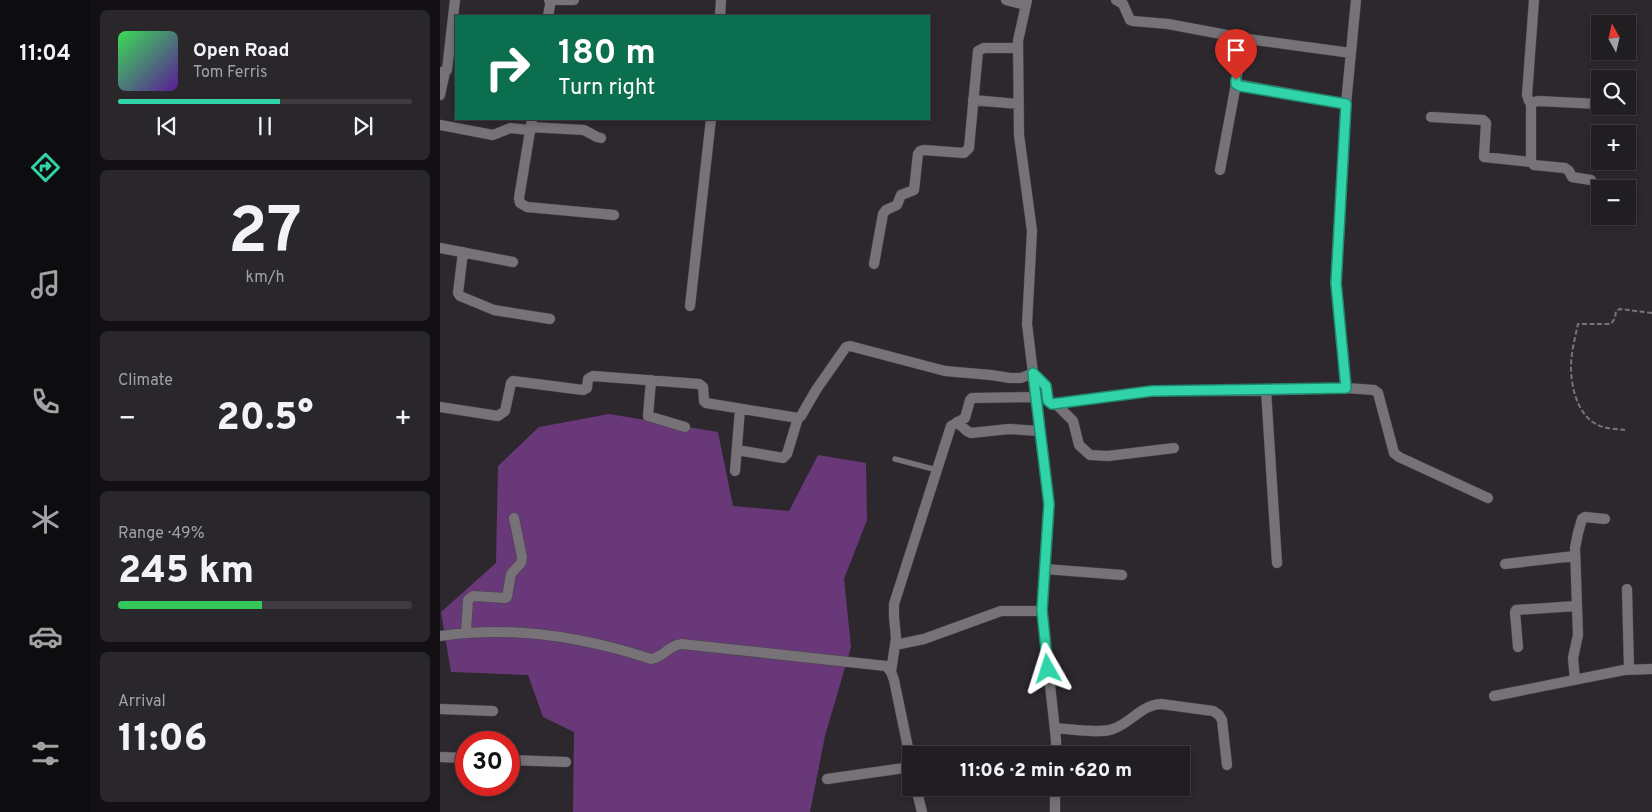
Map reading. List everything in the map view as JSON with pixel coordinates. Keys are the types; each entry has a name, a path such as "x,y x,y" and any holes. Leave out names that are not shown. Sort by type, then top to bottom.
{"street":[{"path":"440,95 443,72 448,70 455,0"},
{"path":"548,15 550,0 574,0"},
{"path":"720,15 721,0"},
{"path":"1006,0 1027,2 1018,41 1019,135 1032,231 1027,324 1049,504 1042,610 1055,746"},
{"path":"1116,0 1123,4 1130,20 1133,21 1168,24 1241,38 1351,53"},
{"path":"1346,388 1336,283 1346,104 1356,0"},
{"path":"1531,162 1531,103 1527,95 1534,0"},
{"path":"1220,170 1236,84 1241,38"},
{"path":"874,264 883,214 886,210 897,205 901,195 914,190 918,154 920,151 964,154 969,148 978,51 984,48 1018,48"},
{"path":"1236,84 1346,104"},
{"path":"973,100 1019,104"},
{"path":"1531,103 1538,101 1591,104"},
{"path":"1431,117 1483,120 1486,123 1484,157 1565,168 1572,177 1591,180"},
{"path":"690,306 711,120"},
{"path":"440,125 493,135 510,128 531,125 584,130 601,138"},
{"path":"531,125 519,198 522,206 614,215"},
{"path":"440,248 512,262"},
{"path":"463,252 458,293 460,296 494,310 550,319"},
{"path":"737,450 783,458 787,454 798,418 846,347 850,346 945,371 1016,378 1033,373"},
{"path":"1033,373 1046,386 1048,401 1052,404 1152,391 1346,388 1374,390 1378,393 1394,453 1488,498"},
{"path":"440,406 498,416 506,411 513,381 583,390 587,388 588,379 593,376 700,384 703,387 704,401 706,402 798,418"},
{"path":"651,380 648,416 685,427"},
{"path":"1266,390 1277,563"},
{"path":"907,746 891,672 895,646 894,604 951,426 966,416 972,398 1036,397"},
{"path":"1055,403 1073,420 1079,445 1090,455 1108,456 1174,448"},
{"path":"735,471 740,409"},
{"path":"957,422 972,433 1009,429 1040,431"},
{"path":"1575,680 1573,658 1578,635 1575,556 1578,533 1582,519 1588,516 1605,519"},
{"path":"466,632 468,600 473,596 507,597 510,574 522,562 514,518"},
{"path":"1505,564 1575,556"},
{"path":"1044,569 1122,575"},
{"path":"1627,589 1630,669"},
{"path":"1518,647 1516,610 1577,606"},
{"path":"895,646 924,639 1001,611 1042,610"},
{"path":"440,636 466,632 500,632 569,638 605,645 651,658 657,658 672,646 682,644 886,666 891,672"},
{"path":"1494,696 1630,669 1652,669"},
{"path":"1054,728 1108,731 1120,726 1148,706 1154,704 1213,711 1222,720 1227,765"},
{"path":"440,709 493,711"},
{"path":"440,757 455,758"},
{"path":"520,760 566,762"},
{"path":"827,779 902,768"},
{"path":"918,796 922,812"},
{"path":"1055,796 1055,812"}],"lane":[{"path":"895,460 937,470"}],"path":[{"path":"1625,430 1599,426 1587,418 1580,409 1572,380 1571,365 1578,324 1611,324 1615,318 1616,311 1620,309 1652,313"}],"shaded area":[{"path":"609,414 718,432 733,506 789,511 818,455 866,463 867,520 844,579 851,647 825,736 810,812 573,812 574,732 543,717 528,675 451,672 441,612 496,563 498,466 539,427"}],"route":[{"path":"1048,669 1042,610 1049,504 1033,373 1046,386 1048,401 1052,404 1152,391 1250,391 1346,388 1336,283 1346,104 1240,86 1236,84 1236,80"}]}
